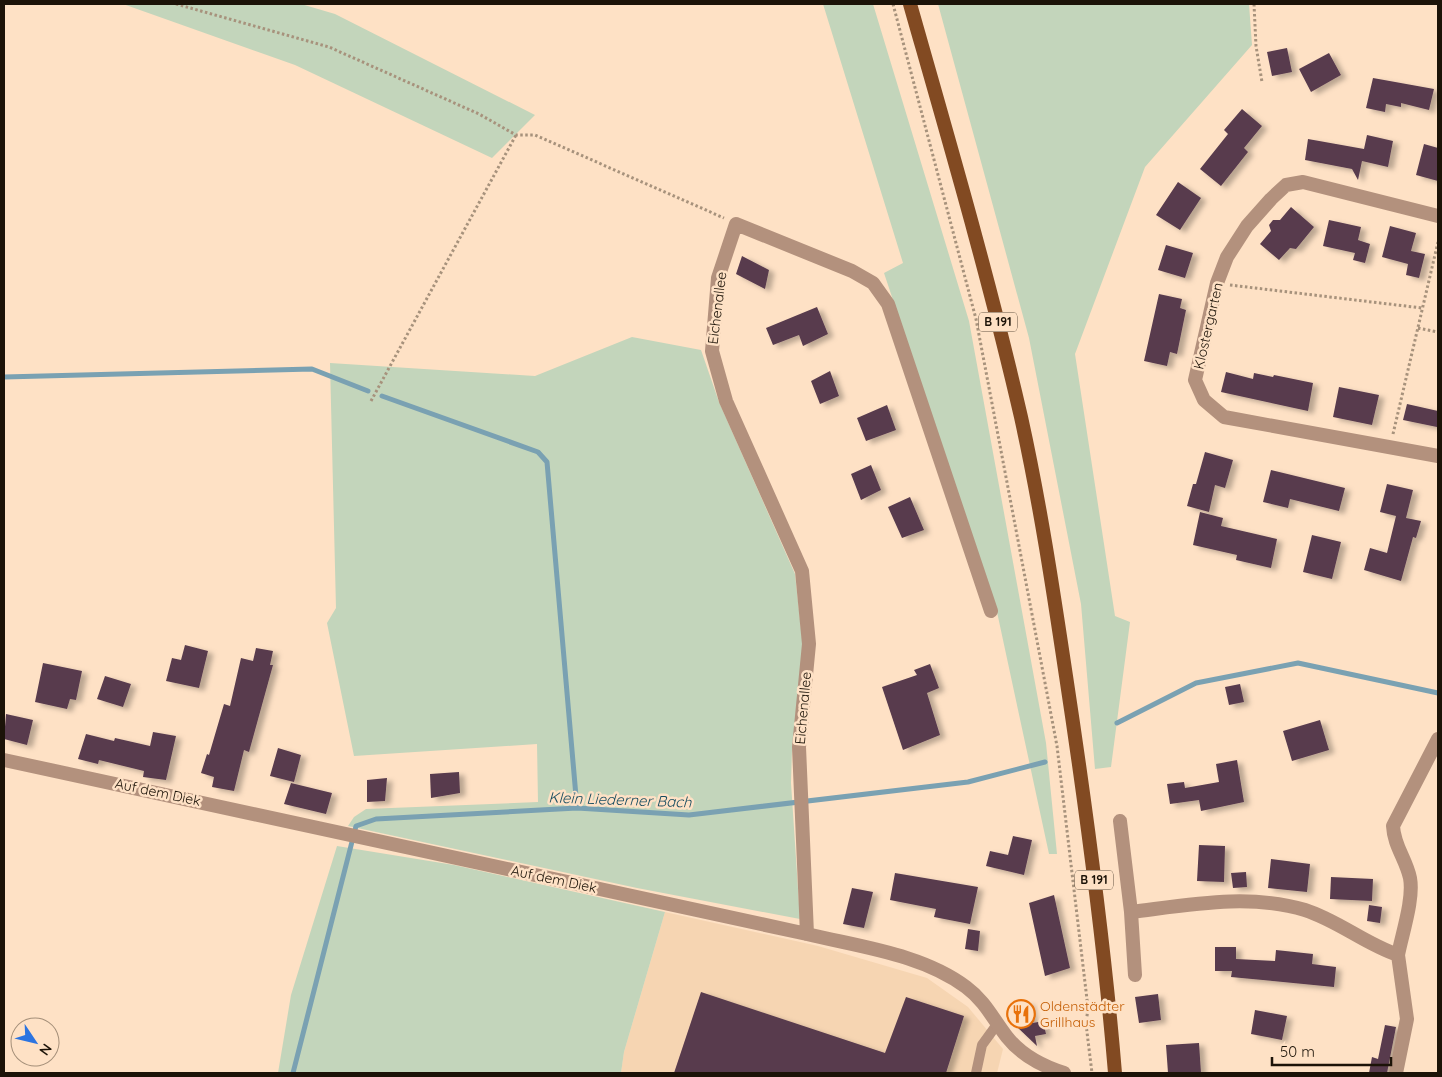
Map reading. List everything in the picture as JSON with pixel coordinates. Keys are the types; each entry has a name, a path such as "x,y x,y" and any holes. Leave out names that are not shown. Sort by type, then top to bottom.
{"main road":[{"name":"B 191","path":"910,4 983,261 1021,419 1051,572 1080,767 1108,992 1115,1073"}],"street":[{"name":"Klostergarten","path":"1438,216 1303,182 1286,185 1247,226 1227,257 1217,283 1195,380 1204,400 1224,417 1438,456"},
{"path":"736,224 852,271 873,283 888,304 991,611"},
{"name":"Eichenallee","path":"736,224 718,278 712,352 726,401 802,571 809,644 799,747 807,934"},
{"path":"1396,1073 1407,1019 1398,955 1408,905 1410,878 1394,839 1393,826 1438,739"},
{"name":"Auf dem Diek","path":"4,760 807,934 918,961 966,986 986,1004 1008,1038 1024,1055 1045,1067 1064,1073"},
{"path":"1120,821 1131,912 1135,975"},
{"path":"1131,912 1218,902 1263,903 1304,910 1323,917 1341,924 1380,949 1398,955"}],"lane":[{"path":"976,1073 982,1045 998,1023"}],"path":[{"path":"176,4 329,47 479,114 516,135 535,135 736,224"},
{"path":"892,4 976,319 1055,736 1088,1008 1086,1024 1092,1073"},
{"path":"1254,4 1256,46 1262,82"},
{"path":"371,401 513,137 516,135"},
{"path":"1390,447 1438,242"},
{"path":"1217,283 1422,308"},
{"path":"1418,328 1438,332"}],"shaded area":[{"path":"665,912 818,946 927,978 968,1007 1003,1049 997,1073 621,1073 624,1052"}],"green space":[{"path":"123,4 301,4 335,14 535,115 492,158 295,65"},
{"path":"823,4 873,4 969,321 1046,743 1057,854 1049,854 997,612 884,273 903,263"},
{"path":"938,4 1249,4 1252,45 1145,167 1075,354 1115,616 1130,622 1111,767 1095,769 1081,604 1029,338"},
{"path":"632,337 701,350 719,402 795,574 803,647 792,750 791,783 800,919 637,888 348,826 354,817 366,809 538,802 537,744 354,756 327,623 336,608 330,363 535,376"},
{"path":"337,846 454,865 665,912 624,1052 621,1073 278,1073 291,995"}],"building":[{"path":"1287,48 1292,72 1272,76 1267,52"},
{"path":"1329,53 1341,75 1311,92 1299,69"},
{"path":"1373,78 1434,89 1429,110 1401,103 1401,107 1386,104 1385,112 1366,108"},
{"path":"1242,109 1262,126 1244,148 1248,152 1221,186 1200,169 1228,134 1224,130"},
{"path":"1367,135 1393,141 1388,167 1362,161 1358,180 1352,169 1305,160 1308,139 1364,149"},
{"path":"1424,144 1438,148 1438,181 1416,175"},
{"path":"1178,182 1201,198 1180,230 1156,215"},
{"path":"1291,207 1314,227 1296,249 1290,248 1279,260 1260,244 1271,231 1269,225 1273,220 1280,220"},
{"path":"1329,220 1361,227 1358,240 1370,244 1365,263 1353,260 1355,253 1323,246"},
{"path":"1390,226 1416,233 1411,251 1425,254 1419,278 1406,275 1408,264 1382,257"},
{"path":"1166,245 1193,253 1185,278 1158,270"},
{"path":"742,256 769,270 765,289 736,274"},
{"path":"1159,294 1182,299 1180,308 1186,310 1177,354 1170,352 1167,366 1144,361"},
{"path":"817,307 828,334 803,346 799,335 773,345 766,328"},
{"path":"830,371 839,396 820,404 811,381"},
{"path":"1226,372 1253,379 1254,373 1313,383 1308,411 1221,392"},
{"path":"1339,387 1379,395 1372,425 1333,417"},
{"path":"1407,404 1438,411 1437,427 1403,420"},
{"path":"887,405 896,430 866,441 857,418"},
{"path":"1205,452 1233,460 1225,488 1215,485 1209,512 1187,506 1193,484 1196,484"},
{"path":"871,465 881,490 861,500 851,474"},
{"path":"1271,470 1345,488 1339,511 1290,499 1288,508 1263,502"},
{"path":"1387,484 1413,490 1406,518 1421,521 1416,538 1413,537 1401,581 1364,570 1370,548 1387,553 1396,516 1380,512"},
{"path":"910,497 924,530 902,538 888,507"},
{"path":"1200,512 1223,518 1221,526 1277,539 1271,568 1236,560 1237,555 1193,545"},
{"path":"1312,535 1341,542 1332,579 1303,572"},
{"path":"185,645 208,651 199,688 166,681 172,658 181,660"},
{"path":"256,648 273,651 270,665 273,665 249,752 244,750 234,791 212,787 214,777 201,773 207,754 209,755 224,704 230,706 241,658 253,661"},
{"path":"43,663 82,671 76,700 70,699 67,709 35,702"},
{"path":"930,664 939,688 927,693 940,735 903,750 882,687 917,675 914,670"},
{"path":"105,676 131,684 123,707 97,699"},
{"path":"1240,684 1244,702 1229,705 1225,687"},
{"path":"6,714 33,720 27,745 4,739"},
{"path":"1320,720 1329,750 1292,761 1283,731"},
{"path":"153,732 176,736 166,780 143,777 144,771 99,760 98,764 78,759 86,734 114,741 115,738 150,746"},
{"path":"278,748 301,755 294,782 270,776"},
{"path":"1237,760 1244,802 1201,811 1199,800 1170,804 1167,784 1184,782 1185,788 1219,782 1216,764"},
{"path":"459,772 460,793 431,798 430,774"},
{"path":"387,778 385,801 367,802 367,780"},
{"path":"291,783 332,793 326,814 284,804"},
{"path":"1013,836 1032,840 1024,875 986,866 990,851 1008,855"},
{"path":"1199,845 1225,846 1224,882 1197,881"},
{"path":"1271,859 1310,864 1307,892 1268,888"},
{"path":"1246,872 1247,887 1233,888 1231,873"},
{"path":"895,873 978,887 970,924 934,917 936,909 890,900"},
{"path":"1331,877 1373,879 1372,901 1330,899"},
{"path":"852,888 873,892 864,928 843,924"},
{"path":"1054,895 1070,968 1045,976 1029,903"},
{"path":"1369,905 1382,907 1380,923 1367,921"},
{"path":"968,929 980,931 978,951 965,949"},
{"path":"1215,947 1236,947 1236,959 1275,961 1276,950 1313,954 1312,964 1336,967 1334,987 1231,977 1232,971 1215,971"},
{"path":"701,992 885,1053 906,997 964,1016 946,1073 674,1073"},
{"path":"1158,994 1161,1020 1139,1023 1135,997"},
{"path":"1029,1002 1033,1023 1043,1021 1046,1034 1035,1036 1037,1046 1016,1026 1012,1005"},
{"path":"1255,1010 1287,1016 1282,1040 1251,1034"},
{"path":"1385,1025 1396,1027 1387,1073 1369,1073 1372,1057 1378,1059"},
{"path":"1199,1043 1201,1073 1168,1073 1166,1045"}],"waterway":[{"path":"4,377 312,369 368,391"},
{"path":"382,396 538,452 547,462 577,808"},
{"name":"Klein Liederner Bach","path":"1117,723 1196,683 1298,663 1438,693"},
{"name":"Klein Liederner Bach","path":"293,1073 356,826 376,819 577,808 689,815 968,782 1045,762"}],"place":[{"name":"Oldenstädter Grillhaus","path":"1021,1014"}]}
